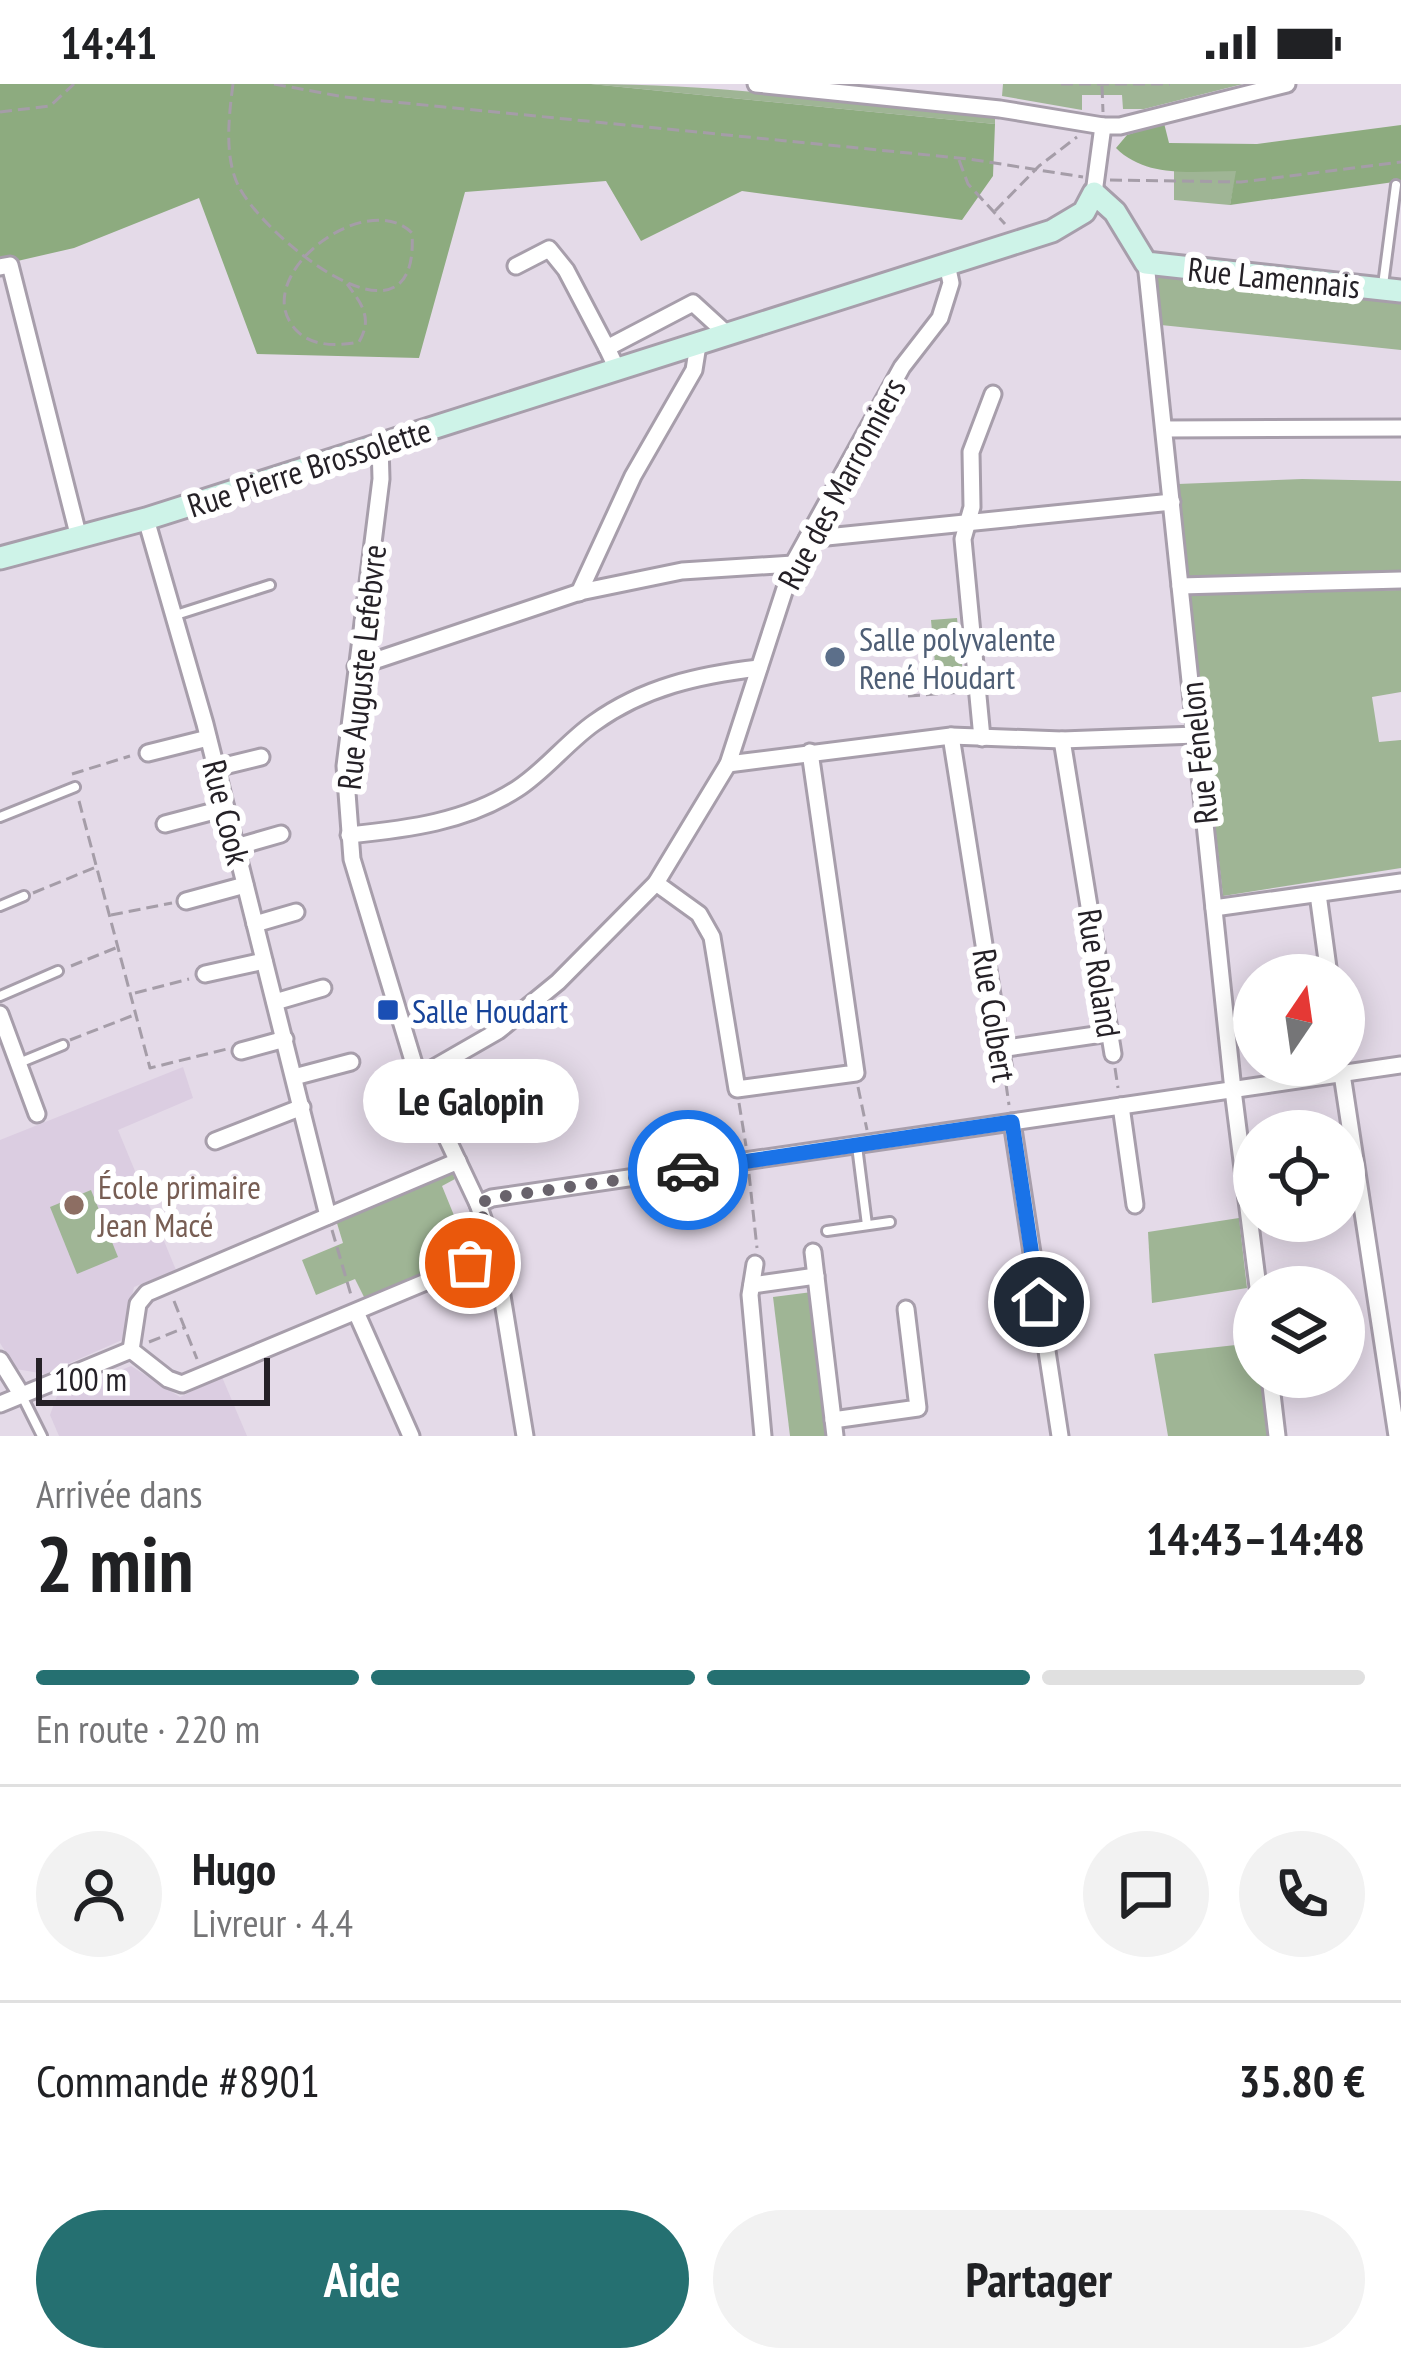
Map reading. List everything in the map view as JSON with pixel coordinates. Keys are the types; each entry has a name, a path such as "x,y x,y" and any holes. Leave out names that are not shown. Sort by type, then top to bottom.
{"street":[{"path":"756,84 1103,126 1120,126 1287,84"},
{"path":"1103,126 1096,186 1074,220 1123,225"},
{"name":"Rue Fénelon","path":"1096,186 1146,262 1255,1266"},
{"name":"Rue Pierre Brossolette","path":"0,559 146,519 698,345 1052,232 1074,220"},
{"path":"516,266 549,249 566,270 617,369"},
{"name":"Rue Lamennais","path":"1146,262 1392,290"},
{"name":"Rue des Marronniers","path":"418,1077 498,1030 558,982 656,883 728,764 793,564 902,367 940,318 950,283 947,264"},
{"path":"5,266 79,538"},
{"path":"607,348 693,303 728,335"},
{"path":"579,592 633,476 694,370 698,345"},
{"path":"982,738 963,539 972,506 971,452 993,394"},
{"path":"1164,429 1401,428"},
{"name":"Rue Auguste Lefebvre","path":"380,444 382,479 345,766 350,835 358,889 418,1077 478,1204 495,1253 526,1436"},
{"path":"807,539 1172,502"},
{"name":"Rue Cook","path":"146,519 216,768 328,1216"},
{"path":"356,667 579,592 682,571 793,564"},
{"path":"1180,586 1401,580"},
{"path":"350,835 432,826 517,790 594,723 643,693 701,675 759,668"},
{"path":"728,764 951,736 1062,740 1196,735"},
{"name":"Rue Colbert","path":"951,736 1004,1071"},
{"path":"148,753 208,738"},
{"name":"Rue Roland","path":"1062,740 1113,1054"},
{"path":"656,883 699,914 712,937 737,1089 856,1073 810,752"},
{"path":"216,768 261,757"},
{"path":"165,824 226,808"},
{"path":"236,847 281,834"},
{"path":"1214,908 1401,882"},
{"path":"186,901 245,885"},
{"path":"1318,895 1326,954"},
{"path":"255,924 296,912"},
{"path":"206,974 264,961"},
{"path":"275,1002 323,988"},
{"path":"0,1014 6,1046 37,1114"},
{"path":"1000,1048 1109,1033"},
{"path":"241,1052 285,1040"},
{"path":"294,1077 351,1062"},
{"path":"1365,1070 1401,1065"},
{"path":"478,1204 492,1198 1260,1086"},
{"path":"1344,1086 1397,1436"},
{"path":"1121,1106 1135,1205"},
{"path":"214,1141 302,1107"},
{"name":"Rue Colbert","path":"1012,1122 1060,1436"},
{"path":"131,1350 138,1304 148,1293 458,1162"},
{"path":"813,1252 834,1428 919,1408 906,1309"},
{"path":"131,1350 168,1379 182,1384 495,1253"},
{"path":"755,1264 752,1285 763,1436"},
{"path":"752,1285 816,1276"},
{"path":"356,1312 411,1436"},
{"path":"0,1404 131,1350"},
{"path":"0,1360 21,1394"},
{"path":"1272,1398 1277,1436"}],"lane":[{"path":"1392,290 1396,185"},
{"path":"174,616 270,585"},
{"path":"0,817 76,787"},
{"path":"0,906 24,896"},
{"path":"0,996 58,971"},
{"path":"18,1064 63,1045"},
{"path":"863,1145 867,1226"},
{"path":"827,1232 890,1222"},
{"path":"21,1394 42,1436"}],"path":[{"path":"0,112 50,106 74,84"},
{"path":"232,84 230,158 238,187 265,220 307,256 347,284 380,294 396,289 408,274 412,233 401,222 384,218 366,220 326,238 307,256 283,292 284,314 299,334 316,342 341,346 359,342 367,328 365,308 347,284"},
{"path":"274,84 344,97 958,158 1096,186 1241,182 1401,162"},
{"path":"1061,84 1172,84"},
{"path":"1102,85 1103,126"},
{"path":"958,158 968,184 995,211 1035,170 1076,140 1081,124"},
{"path":"908,696 977,692"},
{"path":"148,753 72,773 150,1068 228,1049 241,1052"},
{"path":"24,896 98,866"},
{"path":"111,915 186,901"},
{"path":"58,971 120,946"},
{"path":"133,993 206,974"},
{"path":"63,1045 136,1015"},
{"name":"Rue Roland","path":"1113,1054 1121,1106"},
{"name":"Rue Colbert","path":"1004,1071 1012,1122"},
{"path":"856,1073 863,1145"},
{"path":"737,1089 757,1246 755,1264"},
{"path":"328,1216 356,1312"},
{"path":"166,1283 204,1377"},
{"path":"131,1350 184,1328"}],"shaded area":[{"name":"École primaire Jean Macé","path":"183,1067 193,1098 118,1130 176,1270 134,1287 122,1340 45,1374 16,1369 0,1343 0,1140"},
{"path":"131,1366 180,1397 222,1377 247,1436 59,1436 50,1415 57,1396"}],"green space":[{"path":"0,84 591,84 995,124 993,176 962,220 742,191 641,241 606,181 465,192 419,358 257,354 199,198 74,248 0,265"},
{"path":"591,84 793,96 995,118 995,124"},
{"path":"1003,84 1243,84 1144,109 1123,109 1122,95 1082,95 1082,110 1002,96"},
{"path":"1164,123 1169,143 1257,144 1401,125 1401,181 1230,205 1236,171 1157,169 1116,148 1127,135"},
{"path":"1174,170 1237,171 1230,205 1174,200"},
{"path":"1160,273 1401,299 1401,350 1161,325 1155,281"},
{"path":"1401,481 1401,574 1187,576 1178,484"},
{"path":"1401,590 1401,692 1372,697 1379,742 1401,740 1401,868 1223,896 1189,595"},
{"path":"957,618 964,683 937,686 931,620"},
{"path":"452,1173 455,1179 442,1186 462,1235 476,1229 484,1253 366,1301 355,1279 316,1295 302,1260 343,1243 336,1220"},
{"path":"91,1190 118,1257 77,1274 50,1207"},
{"path":"1233,1219 1233,1242 1242,1242 1244,1266 1233,1266 1233,1290 1152,1303 1148,1232"},
{"path":"812,1292 829,1436 790,1436 773,1297"},
{"path":"1233,1345 1233,1398 1268,1398 1274,1436 1168,1436 1154,1354"}],"way so far":[{"path":"470,1263 495,1253 478,1204 492,1198 688,1170"}],"place":[{"name":"Salle polyvalente René Houdart","path":"835,657"},
{"name":"Salle Houdart","path":"388,1010"},
{"name":"École primaire Jean Macé","path":"74,1205"},
{"name":"Le Galopin","path":"470,1263"}],"route":[{"path":"688,1170 1012,1122 1039,1302"}]}
